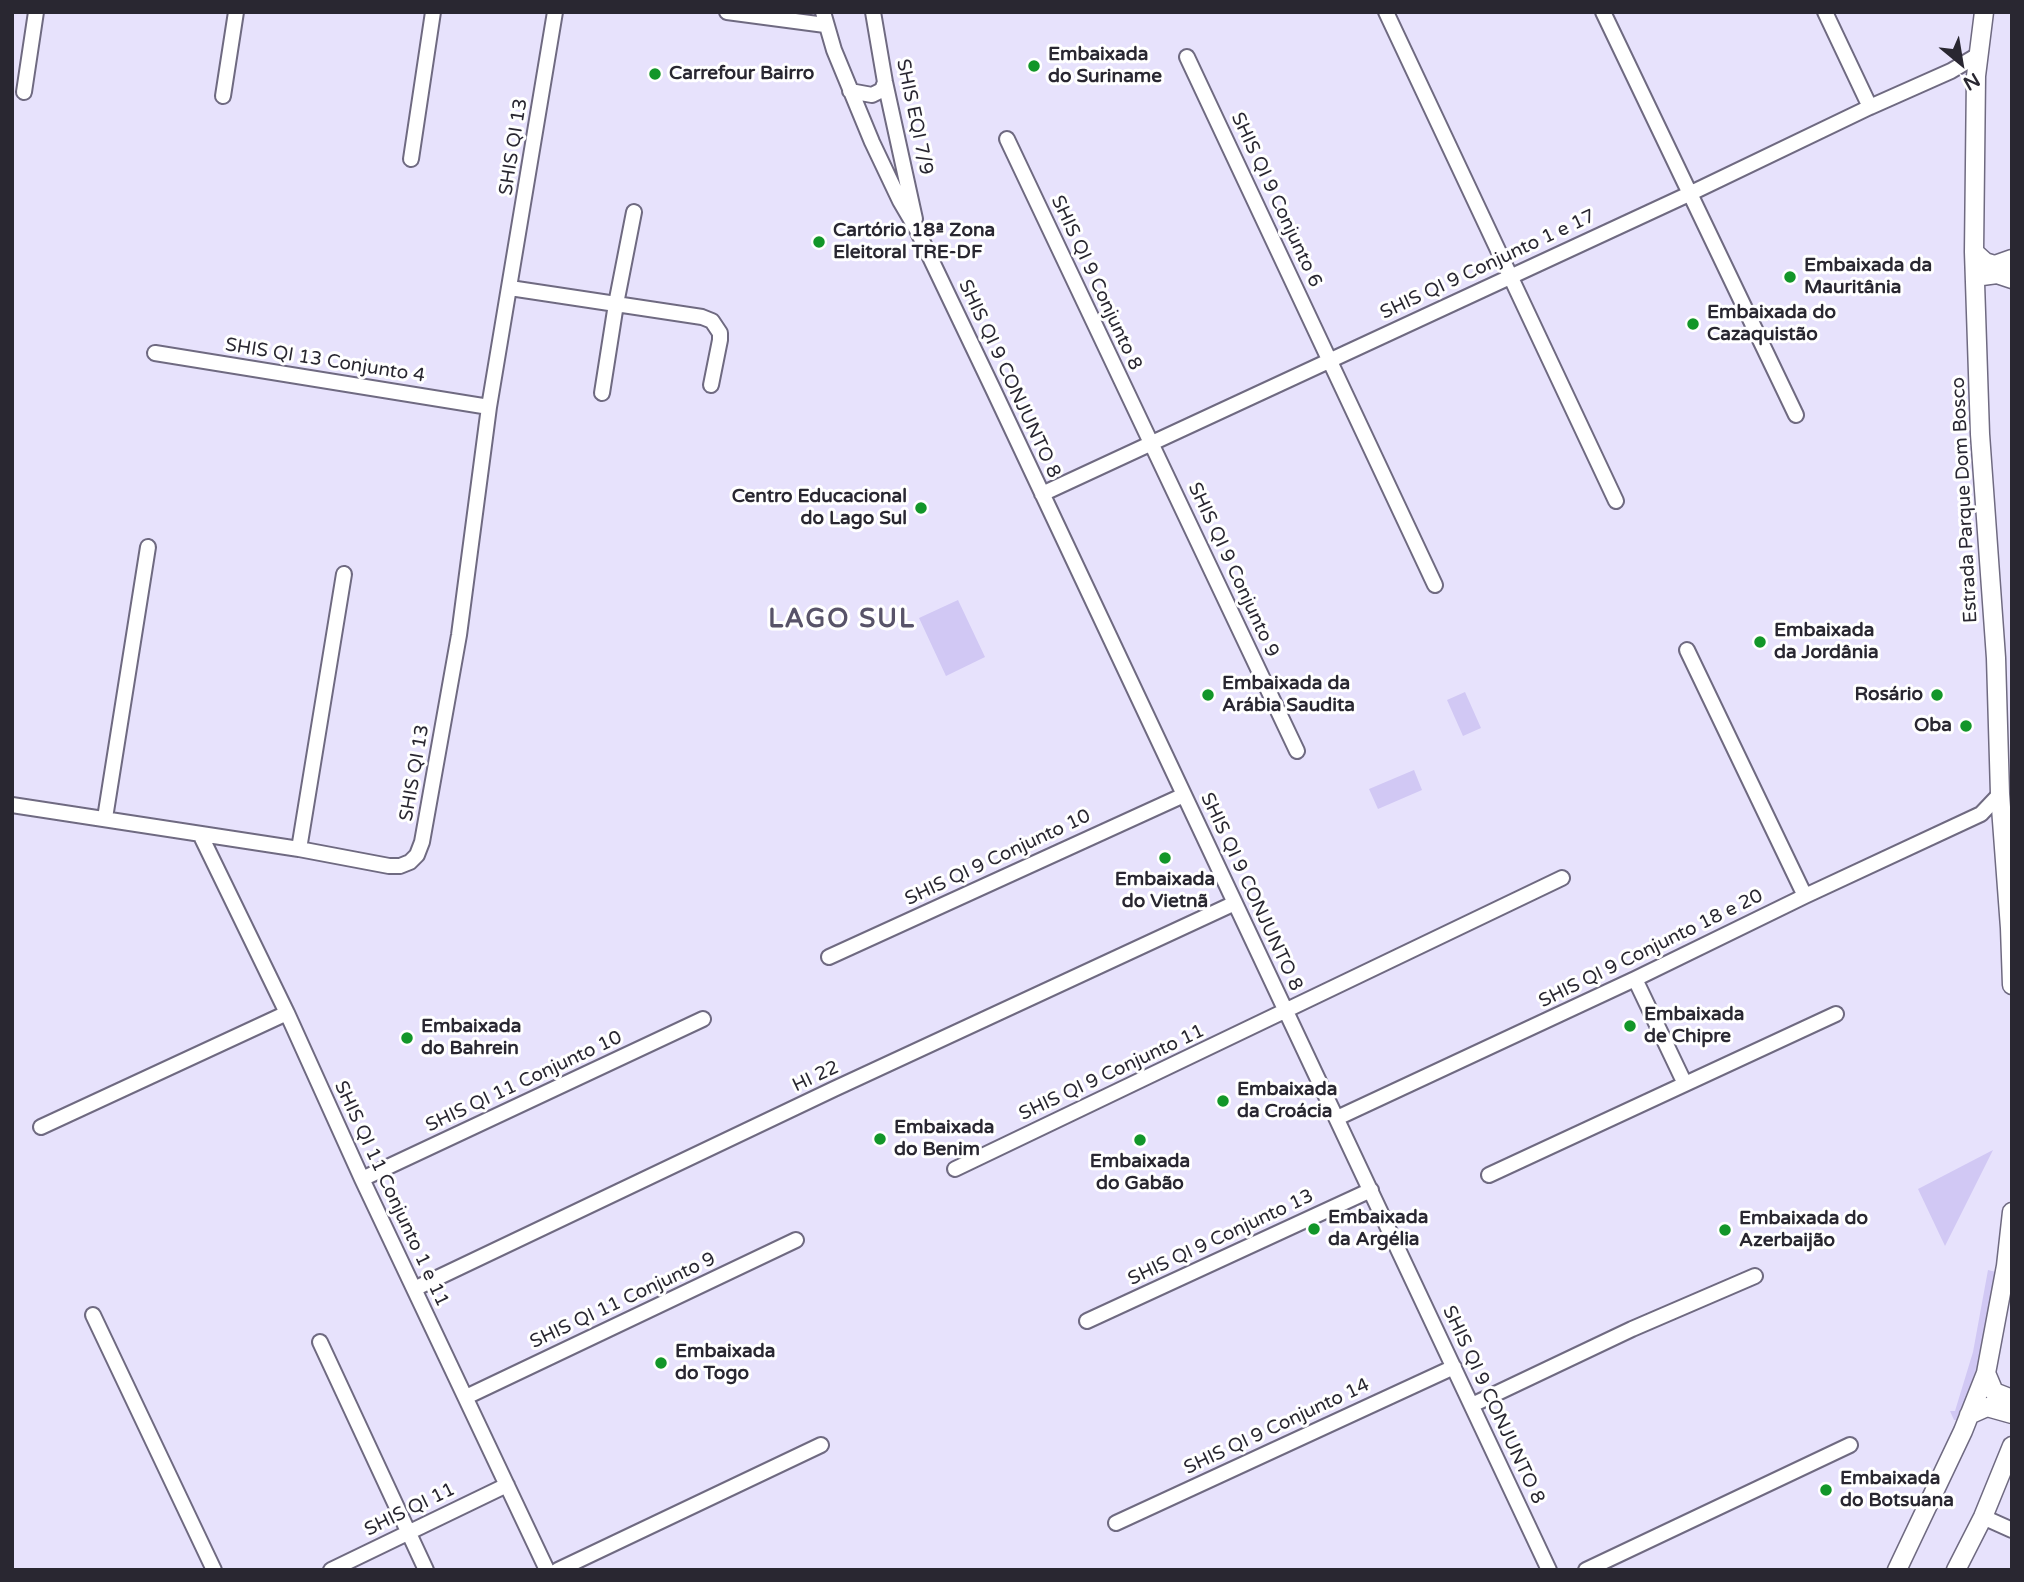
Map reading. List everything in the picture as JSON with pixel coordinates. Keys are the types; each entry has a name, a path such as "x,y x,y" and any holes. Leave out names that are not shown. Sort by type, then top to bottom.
{"main road":[{"name":"Estrada Parque Dom Bosco","path":"1984,12 1976,76 1973,252 1980,434 2004,658 2000,794 2011,928 2012,985"},
{"path":"1973,252 1985,262 1995,265 2012,259"},
{"path":"1975,278 1997,274 2012,279"},
{"path":"1897,1570 1986,1373 2006,1266 2012,1212"},
{"path":"1986,1373 1994,1392 2012,1399"},
{"path":"1969,1415 1987,1407 2012,1414"},
{"path":"1956,1570 1983,1517 2012,1446"}],"street":[{"path":"24,92 36,12"},
{"path":"223,96 236,12"},
{"path":"411,159 433,12"},
{"name":"SHIS QI 13","path":"12,804 299,849 389,866 400,866 417,855 422,842 457,645 489,407 555,12"},
{"path":"727,12 824,19 850,90 900,201 918,230"},
{"name":"SHIS EQI 7/9","path":"873,12 885,82 918,230"},
{"path":"1386,12 1508,277 1616,501"},
{"path":"1603,12 1796,415"},
{"path":"1825,12 1870,107"},
{"name":"SHIS QI 9 Conjunto 1 e 17","path":"1042,494 1689,194 1951,71 1978,55"},
{"name":"SHIS QI 9 Conjunto 6","path":"1186,57 1435,585"},
{"path":"1951,71 1963,71 1976,76"},
{"path":"850,90 872,95 882,90 885,82"},
{"name":"SHIS QI 9 Conjunto 8","path":"1007,139 1151,443"},
{"path":"602,393 634,212"},
{"name":"SHIS QI 9 CONJUNTO 8","path":"918,230 1549,1570"},
{"path":"510,288 702,317 712,321 720,333 720,340 711,385"},
{"name":"SHIS QI 13 Conjunto 4","path":"155,353 489,407"},
{"name":"SHIS QI 9 Conjunto 9","path":"1151,443 1297,751"},
{"path":"105,818 148,547"},
{"path":"299,849 344,575"},
{"path":"1687,650 1805,895"},
{"name":"SHIS QI 9 Conjunto 18 e 20","path":"1337,1118 1981,814 2000,794"},
{"name":"SHIS QI 9 Conjunto 10","path":"829,957 1184,795"},
{"path":"1981,814 1990,814 2002,824"},
{"name":"SHIS QI 11 Conjunto 1 e 11","path":"200,834 548,1570"},
{"name":"SHIS QI 9 Conjunto 11","path":"955,1169 1562,878"},
{"name":"HI 22","path":"414,1289 834,1089 1236,903"},
{"path":"1634,979 1685,1084"},
{"path":"41,1128 286,1013"},
{"path":"1489,1175 1836,1014"},
{"name":"SHIS QI 11 Conjunto 10","path":"362,1179 703,1019"},
{"name":"SHIS QI 9 Conjunto 13","path":"1087,1321 1371,1189"},
{"name":"SHIS QI 11 Conjunto 9","path":"466,1397 796,1240"},
{"path":"1472,1405 1632,1329 1755,1276"},
{"path":"93,1315 214,1570"},
{"path":"320,1342 426,1570"},
{"name":"SHIS QI 9 Conjunto 14","path":"1116,1523 1454,1367"},
{"path":"558,1570 821,1445"},
{"path":"1586,1570 1850,1445"},
{"name":"SHIS QI 11","path":"331,1570 506,1485"},
{"path":"1983,1517 2012,1530"}],"shaded area":[{"path":"958,600 985,657 946,676 919,618"},
{"path":"1465,692 1481,728 1463,736 1447,700"},
{"path":"1414,770 1422,790 1378,809 1369,789"},
{"path":"1993,1150 1945,1246 1918,1189"},
{"path":"1988,1270 2000,1273 1982,1352 1959,1420 1954,1420 1950,1411 1955,1411 1973,1352"}],"place":[{"name":"Embaixada do Suriname","path":"1034,66"},
{"name":"Carrefour Bairro","path":"655,74"},
{"name":"Cartório 18ª Zona Eleitoral TRE-DF","path":"819,242"},
{"name":"Embaixada da Mauritânia","path":"1790,277"},
{"name":"Embaixada do Cazaquistão","path":"1693,324"},
{"name":"Centro Educacional do Lago Sul","path":"921,508"},
{"name":"Embaixada da Jordânia","path":"1760,642"},
{"name":"Embaixada da Arábia Saudita","path":"1208,695"},
{"name":"Rosário","path":"1937,695"},
{"name":"Oba","path":"1966,726"},
{"name":"Embaixada do Vietnã","path":"1165,858"},
{"name":"Embaixada de Chipre","path":"1630,1026"},
{"name":"Embaixada do Bahrein","path":"407,1038"},
{"name":"Embaixada da Croácia","path":"1223,1101"},
{"name":"Embaixada do Benim","path":"880,1139"},
{"name":"Embaixada do Gabão","path":"1140,1140"},
{"name":"Embaixada da Argélia","path":"1314,1229"},
{"name":"Embaixada do Azerbaijão","path":"1725,1230"},
{"name":"Embaixada do Togo","path":"661,1363"},
{"name":"Embaixada do Botsuana","path":"1826,1490"}],"district":[{"name":"LAGO SUL","path":"842,620"}]}
